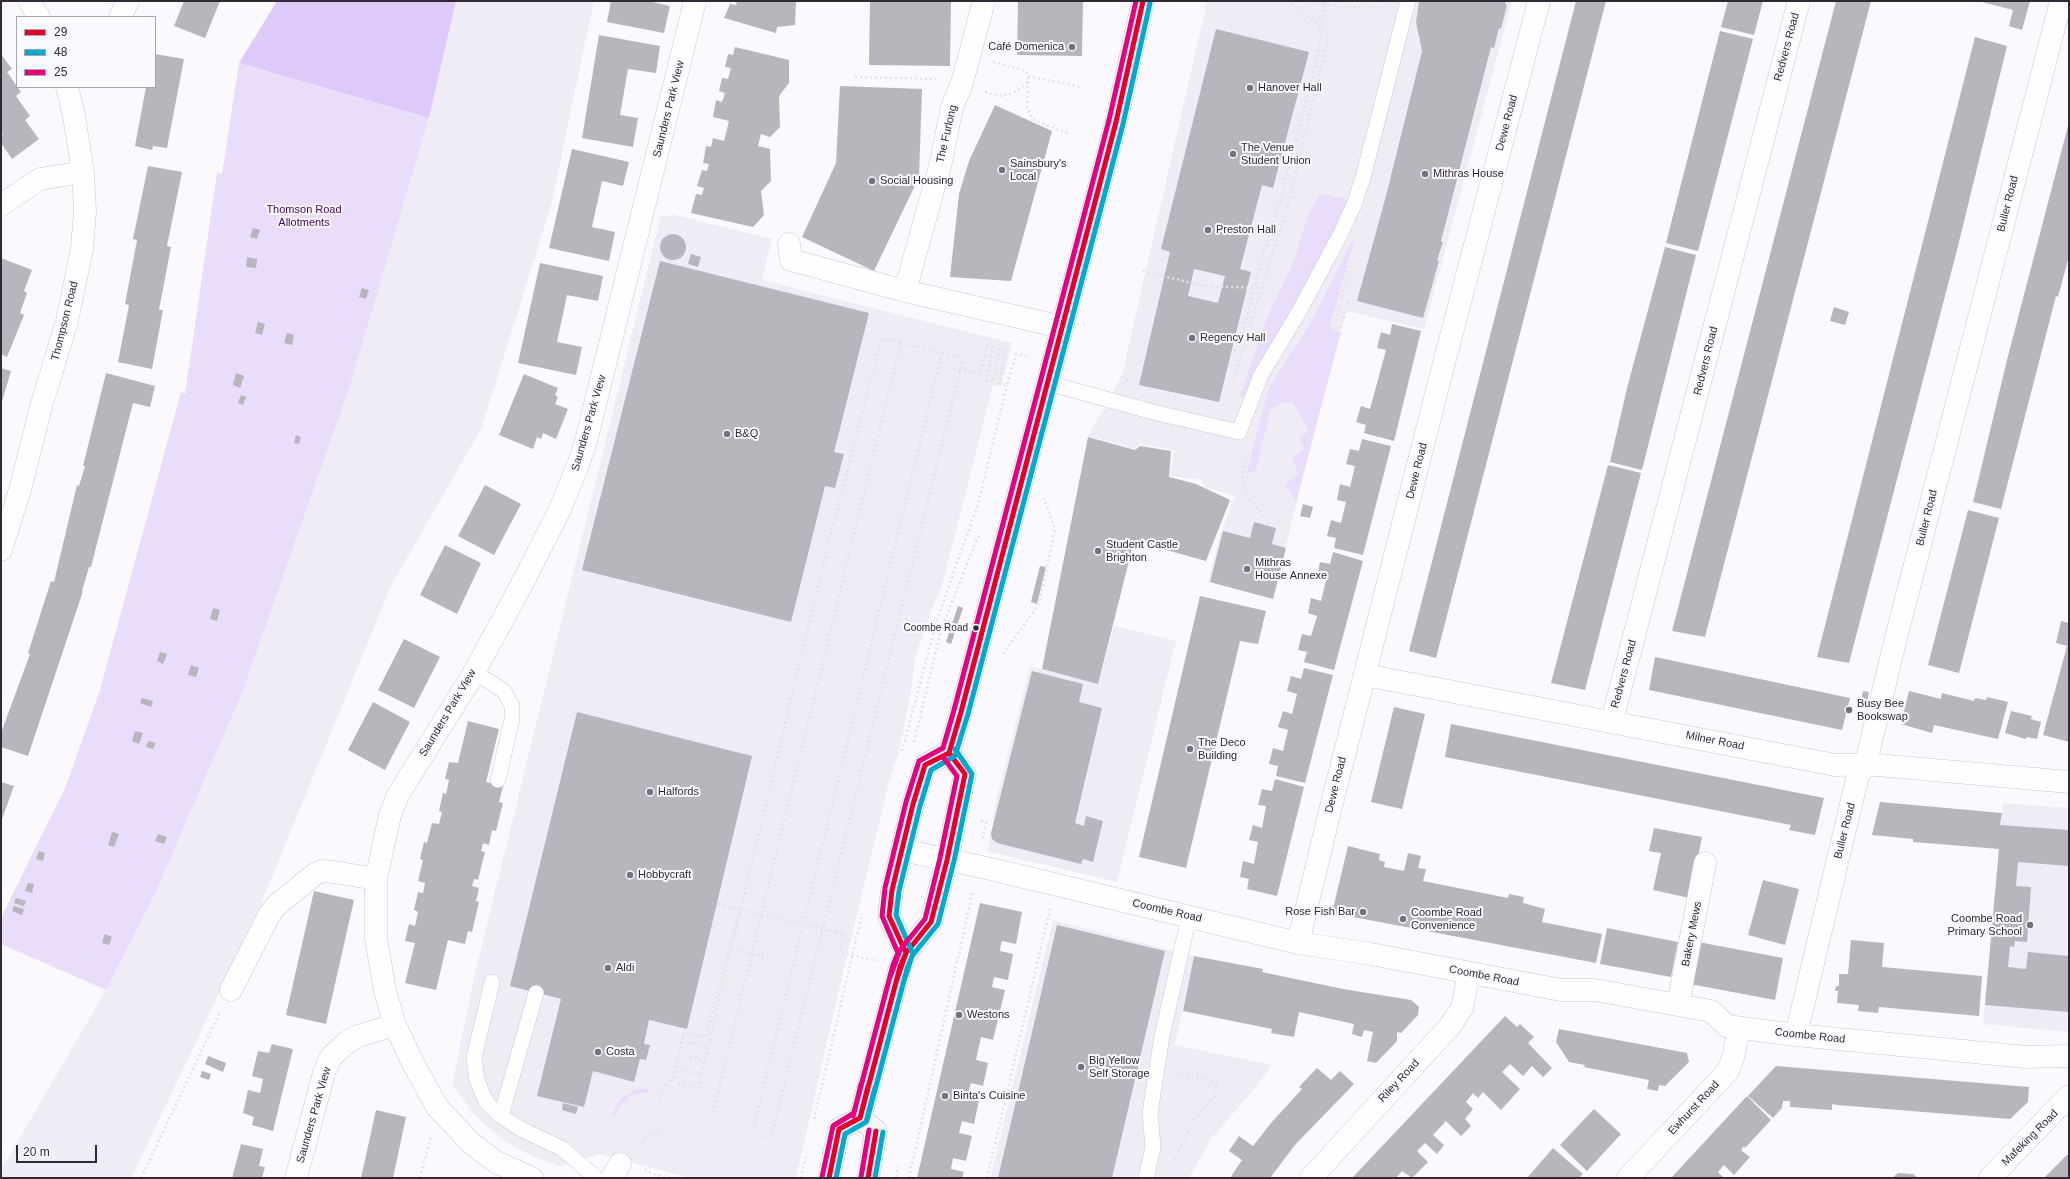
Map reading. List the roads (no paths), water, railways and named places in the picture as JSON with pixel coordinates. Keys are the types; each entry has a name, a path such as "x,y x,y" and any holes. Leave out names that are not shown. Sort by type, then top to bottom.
{"main road":[{"path":"903,960 889,916 892,890 913,804 925,766 949,753 1028,454 1051,373 1116,122 1143,1"},
{"path":"829,1178 839,1129 860,1118 903,960 931,922 947,860 965,774 949,753"},
{"path":"860,1118 876,1131 868,1178"}],"street":[{"path":"29,1 38,16"},
{"path":"120,16 128,1"},
{"name":"Saunders Park View","path":"296,1178 324,1074 332,1057 347,1042 358,1036 395,1025 385,991 379,961 375,910 376,879 390,815 398,795 446,720 474,672 544,542 569,488 586,441 695,1"},
{"name":"The Furlong","path":"904,290 941,162 952,107 962,83 984,1"},
{"name":"Dewe Road","path":"1298,943 1365,675 1540,1"},
{"name":"Redvers Road","path":"1612,721 1799,1"},
{"name":"Buller Road","path":"1796,1035 1858,775 1866,764 1899,626 2061,1"},
{"name":"Thompson Road","path":"1,550 20,490 41,407 67,321 82,249 85,211 83,172 74,116 67,88"},
{"path":"1,205 40,179 83,172"},
{"path":"789,244 791,260 904,290 1062,327"},
{"name":"Milner Road","path":"1365,675 1835,764 1866,764 2069,782"},
{"name":"Coombe Road","path":"902,850 1298,943 1372,954 1561,990 1595,990 1712,1011 1727,1026 1796,1035 2026,1057 2069,1056"},
{"name":"Bakery Mews","path":"1678,1005 1705,863"},
{"path":"231,990 269,915 277,905 315,874 319,872 334,872 376,879"},
{"name":"Riley Road","path":"1311,1178 1450,1026 1462,1008 1469,973"},
{"path":"395,1025 413,1063 437,1107 479,1151 504,1166 532,1178"},
{"name":"Ewhurst Road","path":"1628,1178 1728,1071 1733,1058 1739,1028"},
{"name":"Mafeking Road","path":"1990,1178 2069,1096"}],"lane":[{"path":"1051,373 1153,412 1239,432 1261,375 1300,310 1342,231 1355,202 1366,167 1408,1"},
{"path":"474,672 504,691 512,706 512,719 498,780"},
{"path":"1146,1178 1153,1146 1150,1113 1162,1036 1188,917"},
{"path":"492,982 476,1048 474,1064 477,1080 487,1103 501,1116 521,1129 563,1149 596,1178"},
{"path":"501,1116 536,993"}],"place":[{"name":"Café Domenica","path":"1072,47"},
{"name":"Hanover Hall","path":"1250,88"},
{"name":"The Venue Student Union","path":"1233,154"},
{"name":"Sainsbury's Local","path":"1002,170"},
{"name":"Mithras House","path":"1425,174"},
{"name":"Social Housing","path":"872,181"},
{"name":"Preston Hall","path":"1208,230"},
{"name":"Regency Hall","path":"1192,338"},
{"name":"B&Q","path":"727,434"},
{"name":"Student Castle Brighton","path":"1098,551"},
{"name":"Mithras House Annexe","path":"1247,569"},
{"name":"Coombe Road","path":"976,628"},
{"name":"Busy Bee Bookswap","path":"1849,710"},
{"name":"The Deco Building","path":"1190,749"},
{"name":"Halfords","path":"650,792"},
{"name":"Hobbycraft","path":"630,875"},
{"name":"Rose Fish Bar","path":"1363,912"},
{"name":"Coombe Road Convenience","path":"1403,919"},
{"name":"Coombe Road Primary School","path":"2030,925"},
{"name":"Aldi","path":"608,968"},
{"name":"Westons","path":"959,1015"},
{"name":"Costa","path":"598,1052"},
{"name":"Big Yellow Self Storage","path":"1081,1067"},
{"name":"Binta's Cuisine","path":"945,1096"}],"park label":[{"name":"Thomson Road Allotments","path":"304,216"}]}
